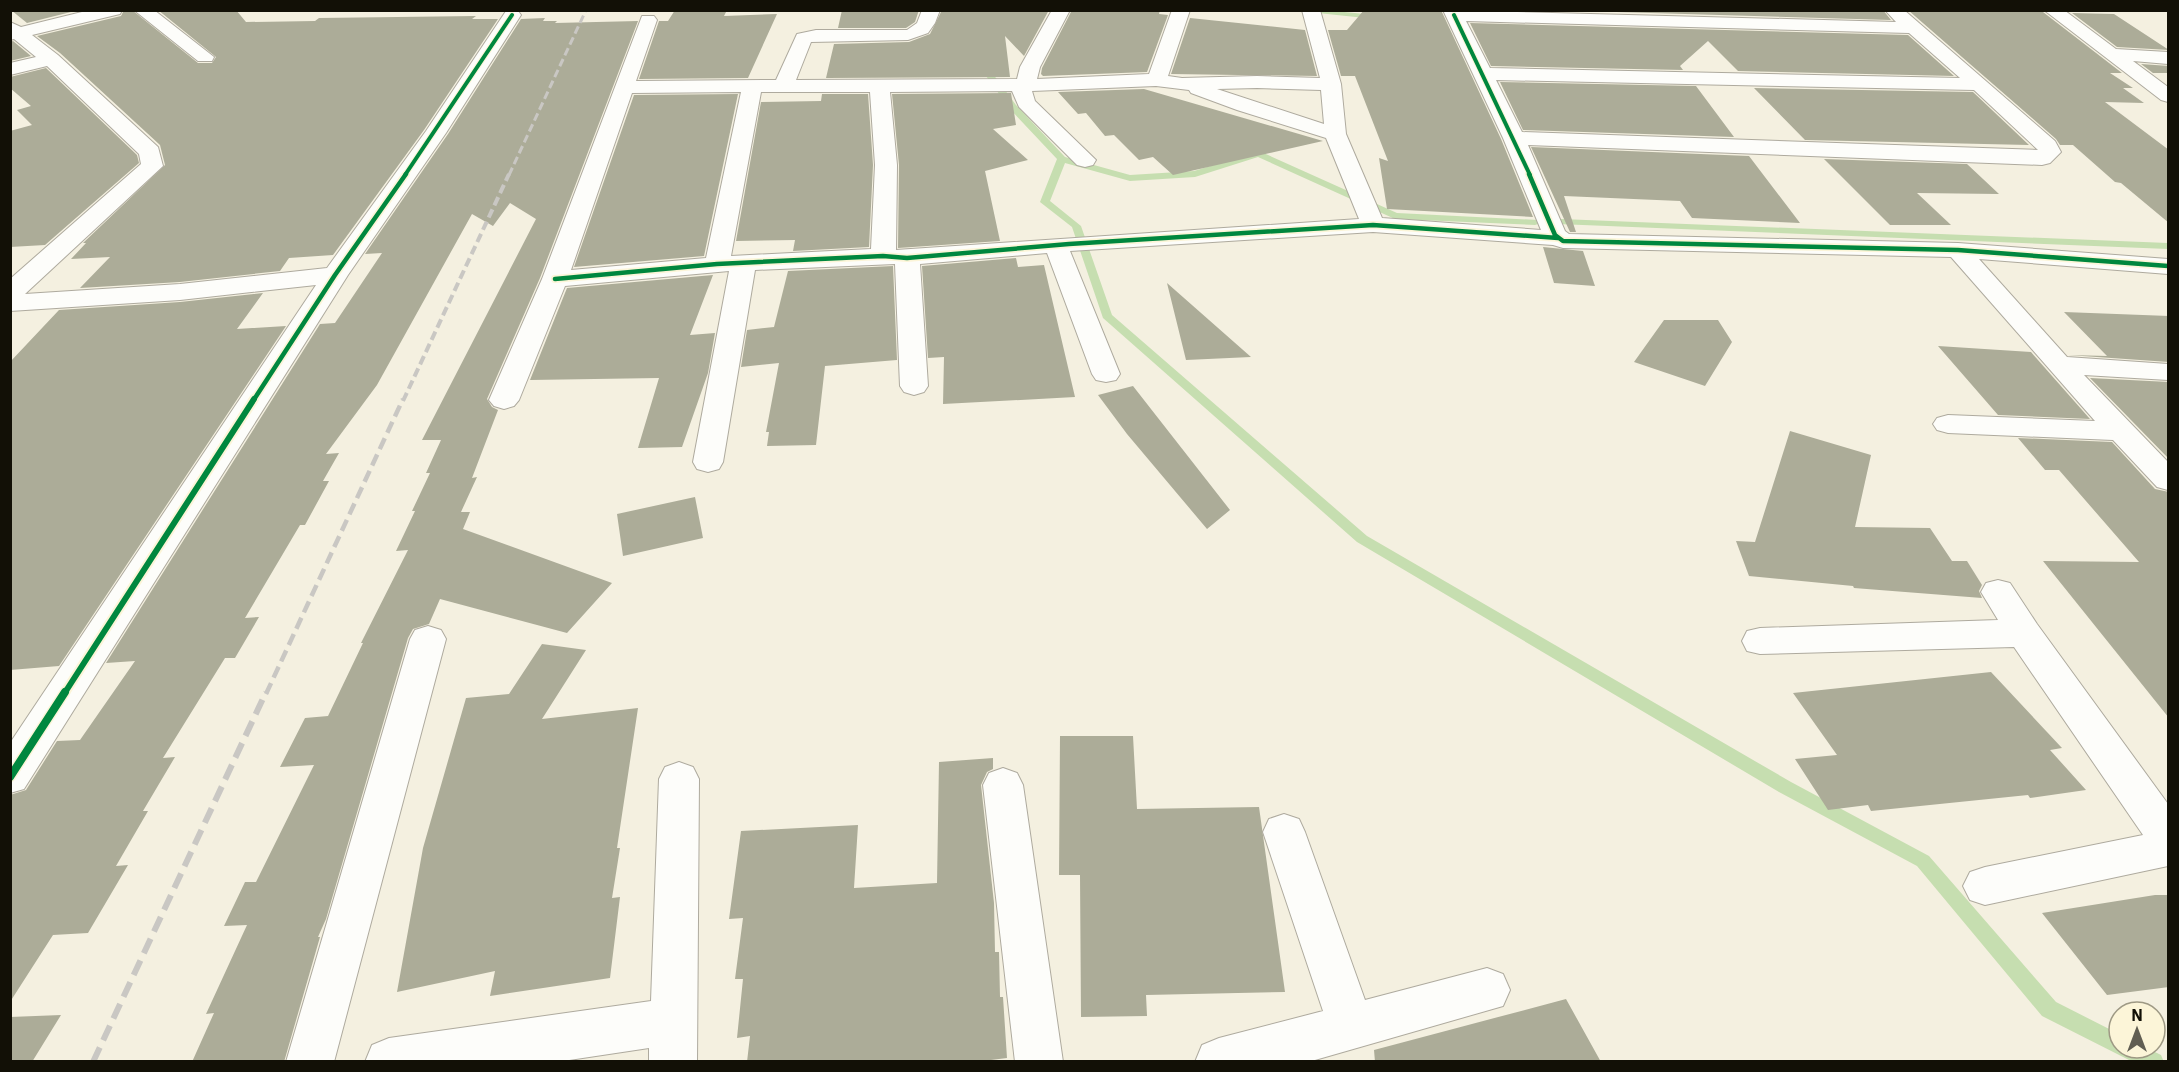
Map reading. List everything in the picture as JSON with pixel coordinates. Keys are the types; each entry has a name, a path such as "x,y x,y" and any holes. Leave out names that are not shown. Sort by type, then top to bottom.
{"street":[{"path":"13,32 114,10"},
{"path":"142,10 205,57"},
{"path":"1018,84 1061,10"},
{"path":"1156,81 1164,64 1181,10"},
{"path":"1514,138 2042,158 2050,152 2047,146 1979,84 1910,28 1893,10"},
{"path":"2052,10 2169,96"},
{"path":"1558,238 1484,74 1452,13 1910,28"},
{"path":"1312,14 1330,84 1335,134 1367,210"},
{"path":"10,777 335,275 435,133 512,15"},
{"path":"504,400 555,279 648,20"},
{"path":"783,87 804,38 909,35 926,23"},
{"path":"12,291 152,166 150,152 51,59 13,32"},
{"path":"2111,54 2169,58"},
{"path":"10,69 51,59"},
{"path":"1484,74 1979,84"},
{"path":"623,87 880,86 1156,81 1182,84 1257,82 1330,84"},
{"path":"1018,84 1026,102 1085,160"},
{"path":"1182,84 1335,134"},
{"path":"880,86 895,257 914,386"},
{"path":"708,462 752,87"},
{"path":"555,279 730,264 895,257 1094,243 1367,210 1572,242 1958,250 2169,266"},
{"path":"1062,245 1106,374"},
{"path":"1958,250 2059,365 2169,480"},
{"path":"12,291 180,292 335,275"},
{"path":"2059,365 2169,372"},
{"path":"1948,424 2122,431"},
{"path":"1998,592 2024,633 2169,836"},
{"path":"1760,641 2024,633"},
{"path":"310,1062 428,639"},
{"path":"389,1062 674,1041 679,779"},
{"path":"1003,785 1039,1062"},
{"path":"1284,832 1351,1025"},
{"path":"1984,886 2169,848"},
{"path":"1219,1062 1487,990"}],"building":[{"path":"11,10 79,10 27,23"},
{"path":"124,10 132,10 198,63 212,63 216,57 158,10 236,10 246,22 315,21 319,18 476,16 472,19 498,19 424,130 333,255 289,258 280,271 180,282 80,288 110,257 71,259 86,243 83,243 165,165 160,145 60,53 37,36 121,16"},
{"path":"675,10 727,10 724,16 777,14 748,78 639,79 659,21 668,21"},
{"path":"842,10 919,10 915,22 906,28 838,28"},
{"path":"942,10 1049,10 1024,56 1005,36 1010,77 826,78 834,44 909,42 930,34"},
{"path":"1072,10 1160,10 1159,14 1168,15 1147,72 1043,76 1042,68"},
{"path":"1364,10 1441,10 1501,139 1533,217 1387,209 1379,158 1388,161 1355,76 1341,76 1328,30 1347,30"},
{"path":"1547,10 1883,10 1891,20"},
{"path":"1908,10 2043,12 2122,73 2110,73 2133,88 2123,88 2144,103 2105,102 2169,150 2169,223 2121,183 2115,182 2073,145 2060,145 2056,139"},
{"path":"2072,13 2114,14 2169,50 2117,47"},
{"path":"545,18 543,21 557,21 555,23 638,21 540,278 487,399 492,407 498,410 472,478 477,477 461,512 470,512 463,529 612,583 567,633 440,599 429,624 413,629 408,638 326,919 318,937 320,937 284,1062 192,1062 214,1013 206,1014 247,925 224,926 245,882 256,882 314,765 280,767 305,718 328,716 363,643 361,643 408,550 396,551 415,511 412,511 430,473 426,473 441,440 422,440 536,219 510,203 493,226 472,214 377,385 326,454 339,453 323,481 329,481 305,525 300,525 245,618 259,617 235,658 225,658 163,758 175,757 143,811 148,811 116,866 128,865 88,933 53,935 10,1002 10,795 26,790 57,741 80,740 135,661 106,663 320,324 335,323 382,253 365,254 448,134 521,19"},
{"path":"1190,18 1305,30 1317,76 1171,74"},
{"path":"1470,23 1908,35 1954,76 1738,71 1708,41 1680,66 1683,70 1491,66"},
{"path":"13,41 31,56 10,61 10,42"},
{"path":"2141,64 2169,66 2169,73 2153,73"},
{"path":"46,68 137,155 139,163 45,245 10,247 10,131 32,125 17,110 31,106 10,88 10,77"},
{"path":"1500,82 1696,86 1734,137 1523,130"},
{"path":"1754,88 1973,92 2029,145 1805,140"},
{"path":"1144,89 1323,141 1173,175 1153,157 1139,160 1114,135 1105,136 1086,113 1078,114 1058,92"},
{"path":"1011,93 1016,125 993,129 1028,160 985,171 1000,241 898,248 899,165 892,94"},
{"path":"738,94 704,256 574,267 634,95"},
{"path":"822,94 868,94 873,165 869,247 793,251 795,240 736,241 761,102 821,101"},
{"path":"1531,147 1749,156 1800,223 1692,218 1680,201 1564,196 1576,232 1570,232"},
{"path":"1824,159 1967,164 1999,194 1917,193 1951,225 1890,225"},
{"path":"1543,247 1583,251 1595,286 1554,283"},
{"path":"1016,258 1018,267 1044,265 1075,397 943,404 944,357 928,358 922,266"},
{"path":"893,266 897,360 825,366 816,445 767,446 769,432 766,432 779,363 741,367 747,330 774,327 788,271"},
{"path":"713,275 690,335 715,333 708,373 682,447 638,448 659,378 530,380 567,288"},
{"path":"1167,283 1251,357 1186,360"},
{"path":"263,293 237,329 286,326 59,666 10,670 10,362 59,310 180,302"},
{"path":"2064,312 2169,316 2169,362 2068,355 2107,356"},
{"path":"1664,320 1718,320 1732,342 1705,386 1634,362"},
{"path":"1938,346 2031,352 2090,419 1998,415"},
{"path":"2090,378 2169,382 2169,459"},
{"path":"1133,386 1230,510 1207,529 1127,434 1098,395"},
{"path":"1790,431 1871,455 1855,527 1930,528 1952,561 1967,561 1982,585 1979,591 1982,598 1854,588 1853,586 1749,576 1736,541 1755,542"},
{"path":"2018,438 2112,442 2155,489 2169,492 2169,718 2043,561 2139,562 2059,470 2045,470"},
{"path":"695,497 703,538 623,556 617,514"},
{"path":"542,644 586,650 542,719 638,708 617,848 620,848 612,898 620,897 610,978 490,996 495,971 397,992 423,848 466,698 509,694"},
{"path":"1991,672 2062,748 2050,750 2086,790 2030,798 2028,795 1871,811 1868,805 1828,810 1795,759 1837,755 1793,693"},
{"path":"1060,736 1133,736 1137,809 1259,807 1285,992 1146,995 1147,1016 1081,1017 1080,875 1059,875"},
{"path":"993,758 993,769 987,772 981,785 994,903 995,952 999,952 1000,997 1003,997 1007,1058 975,1062 747,1062 750,1036 737,1038 743,979 735,979 743,918 729,919 741,831 858,825 854,888 937,883 939,762"},
{"path":"2155,895 2169,895 2169,987 2107,995 2042,913"},
{"path":"1566,999 1601,1062 1375,1062 1374,1050"},
{"path":"61,1015 32,1062 10,1062 10,1017"}],"waterway":[{"path":"568,10 626,10"},
{"path":"1292,10 1375,17"},
{"path":"990,76 1013,107 1062,159"},
{"path":"1062,159 1130,178 1195,174 1259,154 1395,216 1535,222"},
{"path":"1062,159 1045,202 1076,226 1107,316 1362,539 1785,787 1923,861 2049,1009 2107,1038"},
{"path":"1561,222 2168,246"},
{"path":"2150,1060 2154,1062"}],"railway":[{"path":"509,175 586,10"},
{"path":"403,401 509,174"},
{"path":"266,694 403,399"},
{"path":"93,1062 266,692"}],"cycle path":[{"path":"10,777 335,275 435,133 512,15"},
{"path":"1454,15 1514,138 1555,235 1563,241 1958,250 2168,266"},
{"path":"555,279 717,264 883,256 907,258 1069,244 1373,225 1558,238"}]}
